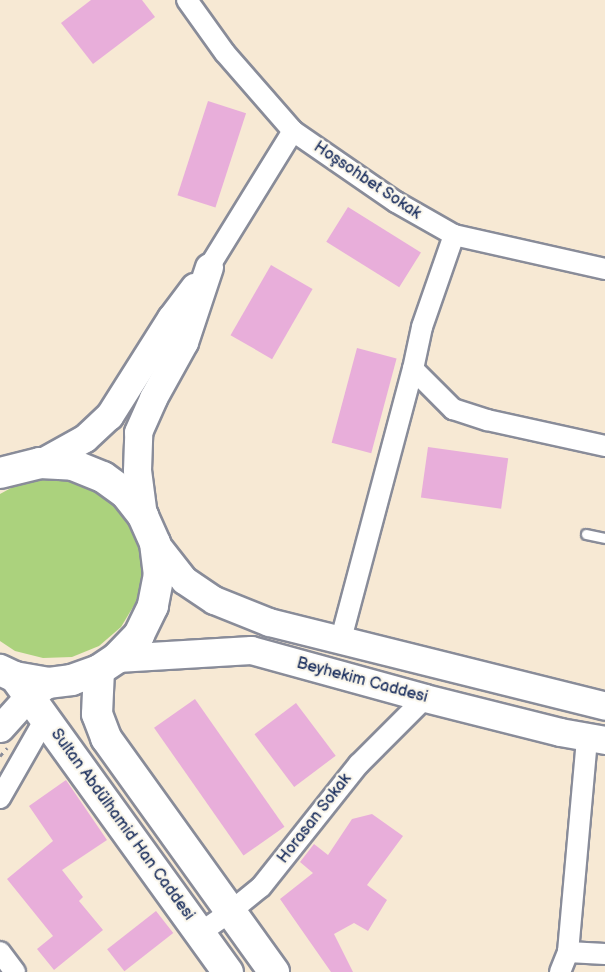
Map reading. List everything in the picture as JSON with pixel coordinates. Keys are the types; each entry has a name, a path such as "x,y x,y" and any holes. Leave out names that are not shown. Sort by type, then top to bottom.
{"main road":[{"path":"40,464 85,438 109,416 171,318 209,267"},
{"path":"0,728 28,689 72,680 108,664 139,635 153,606 159,574 137,470 138,432 153,398 184,342 209,267"},
{"path":"0,474 40,464 73,465 103,477 126,494 149,529"},
{"name":"Beyhekim Caddesi","path":"149,529 184,580 214,600 269,622 605,706"},
{"name":"Beyhekim Caddesi","path":"108,664 251,650 425,698 596,738"},
{"path":"108,664 97,714 106,738 274,972"},
{"name":"Sultan Abdülhamid Han Caddesi","path":"28,689 88,778 228,972"},
{"path":"88,778 93,760 101,755 119,757"}],"street":[{"name":"Hoşsohbet Sokak","path":"187,0 225,53 294,131 396,202 454,236 605,269"},
{"path":"209,267 294,131"},
{"path":"341,639 413,369 422,327 454,236"},
{"path":"413,369 453,409 487,420 605,446"},
{"path":"0,798 28,689"},
{"name":"Horasan Sokak","path":"200,933 261,886 359,764 425,698"},
{"path":"560,972 568,952 596,738"},
{"path":"0,952 15,972"},
{"path":"568,952 605,954"}],"lane":[{"path":"586,534 605,538"}],"green space":[{"path":"53,476 83,482 110,497 129,518 141,545 143,574 136,602 121,627 99,646 72,657 43,658 15,651 0,641 0,494 22,482"}],"building":[{"path":"91,0 142,0 155,17 93,64 61,23"},
{"path":"208,101 246,113 215,208 177,195"},
{"path":"348,207 421,253 399,287 326,242"},
{"path":"271,265 313,289 272,359 230,335"},
{"path":"357,348 397,359 371,453 332,443"},
{"path":"428,447 508,458 501,509 421,498"},
{"path":"195,699 284,827 244,855 154,728"},
{"path":"296,703 336,756 294,787 254,734"},
{"path":"66,780 107,840 62,870 83,897 79,901 103,930 54,970 37,949 53,936 7,879 53,841 29,806"},
{"path":"372,814 403,836 367,885 387,900 368,931 354,923 334,934 353,972 331,972 280,899 313,873 300,862 314,844 328,855 352,819"},
{"path":"156,911 173,933 124,971 107,949"}]}
